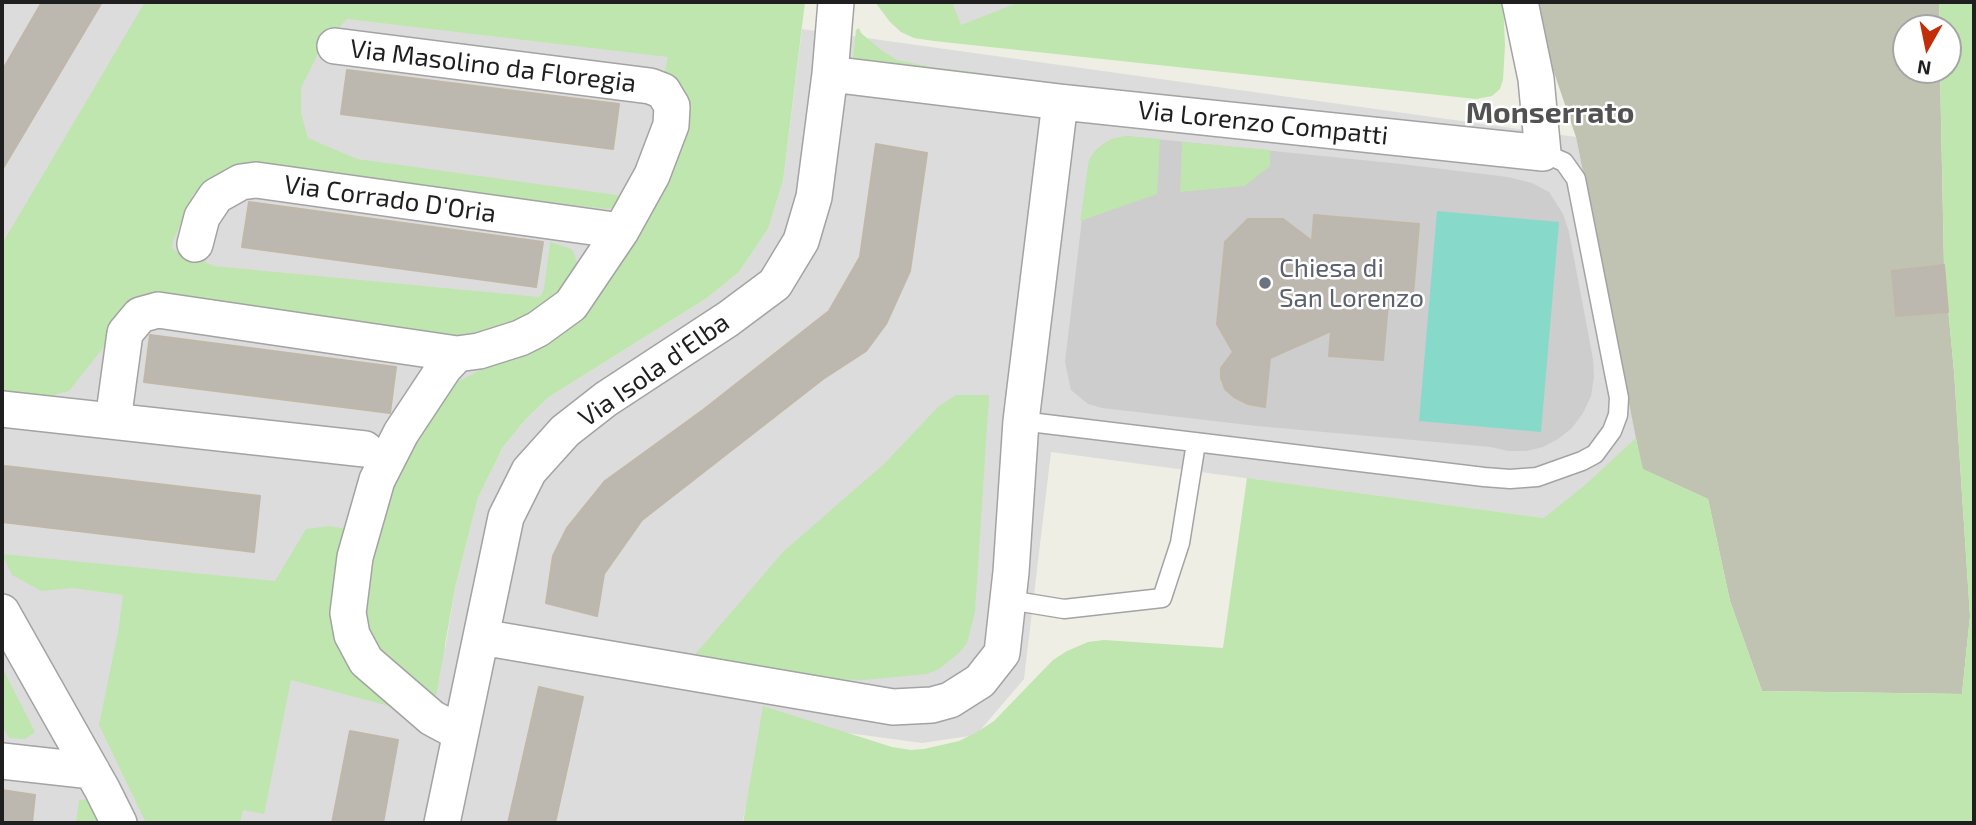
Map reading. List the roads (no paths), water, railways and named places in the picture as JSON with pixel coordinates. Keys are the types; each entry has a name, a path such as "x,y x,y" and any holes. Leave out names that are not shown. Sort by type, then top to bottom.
{"street":[{"name":"Via Isola d'Elba","path":"442,823 506,517 529,471 565,432 606,399 729,319 775,284 801,241 814,197 830,74 836,2"},
{"path":"1520,2 1535,79 1543,153"},
{"name":"Via Masolino da Floregia","path":"113,421 125,333 140,315 158,310 457,354 479,351 520,338 571,305 621,231 652,175 671,125 672,106 663,91 650,86 335,46"},
{"name":"Via Lorenzo Compatti","path":"830,74 1060,102 1543,153"},
{"path":"481,636 893,707 912,708 950,700 966,692 992,668 1002,653 1009,600 1021,421 1060,102"},
{"name":"Via Corrado D'Oria","path":"195,243 202,217 216,196 228,187 256,180 621,231"},
{"path":"457,354 444,368 408,423 377,480 355,557 348,613 352,635 366,661 432,718 460,733"},
{"path":"2,409 366,449"},
{"path":"2,614 119,823"},
{"path":"2,761 92,771"}],"lane":[{"path":"1021,421 1510,479 1537,477 1595,454 1612,431 1618,415 1619,398 1576,179 1564,162 1543,153"},
{"path":"1009,600 1063,609 1162,598 1180,543 1196,443"}],"place":[{"name":"Chiesa di San Lorenzo","path":"1265,283"}],"district":[{"name":"Monserrato","path":"1550,113"}]}
